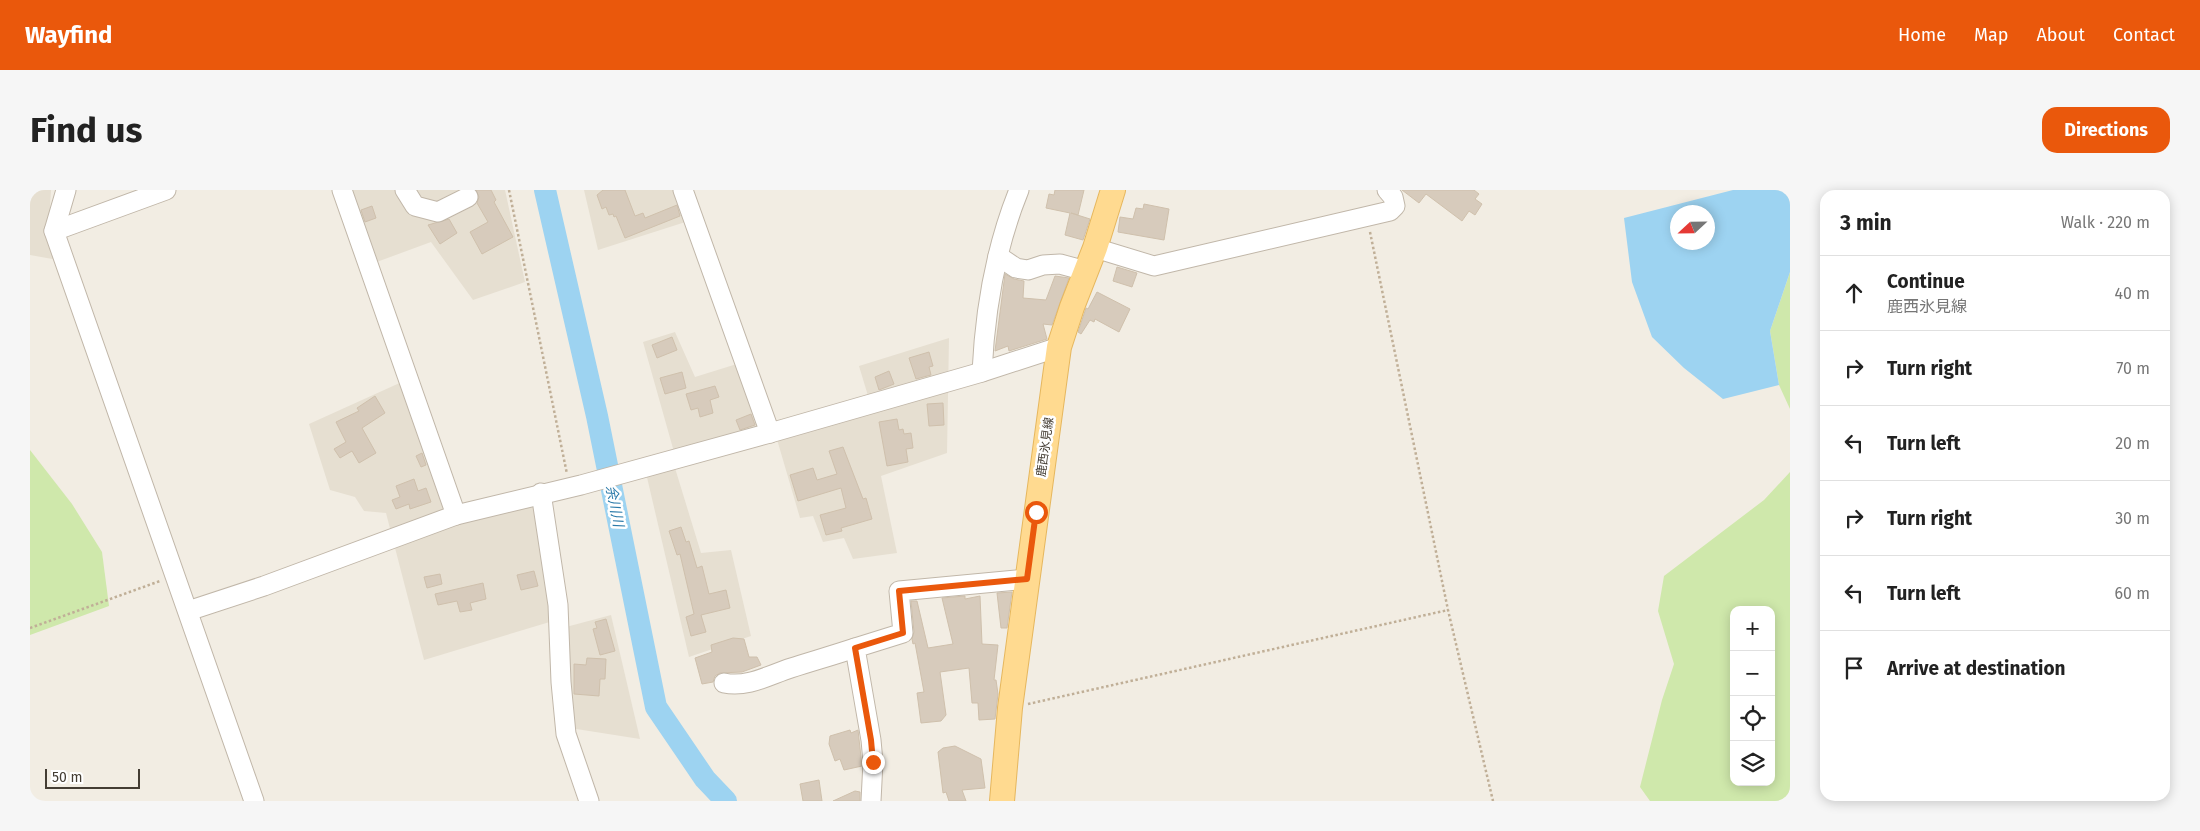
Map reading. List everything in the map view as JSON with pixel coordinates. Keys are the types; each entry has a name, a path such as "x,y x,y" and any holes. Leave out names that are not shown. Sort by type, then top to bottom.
{"main road":[{"name":"鹿西氷見線","path":"1002,801 1010,708 1059,347 1072,307 1096,248 1113,190"}],"street":[{"path":"66,190 54,231 254,801"},
{"path":"54,231 166,190"},
{"path":"342,190 456,515"},
{"path":"405,190 415,206 438,212 468,197"},
{"path":"683,190 770,433"},
{"path":"982,372 984,326 998,256 1006,222 1019,190"},
{"path":"1096,248 1154,266 1367,218 1390,211 1395,206 1393,197 1387,190"},
{"path":"998,256 1016,268 1028,270 1043,265 1060,264 1086,271"},
{"path":"188,611 264,586 456,515 575,486 770,433 982,372 1059,347"},
{"path":"541,494 558,605 561,682 566,734 588,801"},
{"path":"724,683 735,686 752,682 903,633 899,591 1027,579"},
{"path":"855,648 871,740 871,801"}],"path":[{"path":"509,190 575,486"},
{"path":"1367,218 1448,610 1493,801"},
{"path":"30,628 176,575"},
{"path":"1010,708 1448,610"}],"shaded area":[{"path":"30,190 51,190 49,224 58,260 30,255"},
{"path":"348,190 505,190 525,282 473,300 431,242 374,263"},
{"path":"584,190 690,190 701,217 598,250"},
{"path":"675,332 695,377 740,363 765,429 674,452 643,342"},
{"path":"949,338 947,453 881,476 897,553 853,559 844,538 823,542 813,516 800,518 776,436 872,409 859,366"},
{"path":"404,381 461,518 537,502 553,621 424,660 386,513 364,511 355,497 330,490 309,424"},
{"path":"675,468 701,553 731,550 751,636 689,657 646,473"},
{"path":"611,615 640,739 570,728 566,627"}],"green space":[{"path":"1790,272 1790,409 1779,385 1770,331"},
{"path":"30,450 72,504 102,552 109,606 30,635"},
{"path":"1790,472 1790,801 1650,801 1640,787 1662,700 1674,664 1658,611 1664,576 1764,500"}],"water":[{"path":"1733,190 1790,190 1790,272 1770,331 1779,385 1723,399 1684,368 1652,337 1632,282 1624,218 1670,206 1670,250 1715,250 1715,205 1675,205"}],"building":[{"path":"476,190 491,190 496,200 494,202 513,237 482,254 470,232 488,222 477,203 479,197"},
{"path":"603,190 625,190 635,216 643,213 645,218 677,205 680,216 625,238 616,216 614,217 613,214 609,215 606,207 602,209 597,195"},
{"path":"1055,190 1084,190 1078,215 1071,213 1090,219 1083,240 1065,235 1070,213 1046,208 1049,194 1054,195"},
{"path":"1402,190 1474,190 1479,194 1475,199 1482,204 1475,215 1469,211 1462,221 1426,194 1419,203"},
{"path":"1144,204 1169,209 1164,240 1118,232 1120,217 1133,219 1136,208 1143,209"},
{"path":"372,206 376,218 365,222 361,210"},
{"path":"449,219 457,233 440,244 428,225"},
{"path":"1117,267 1137,273 1132,287 1113,281"},
{"path":"1005,274 1014,279 1024,281 1023,298 1046,300 1055,276 1069,278 1052,325 1043,324 1047,339 1009,351 1008,346 995,351"},
{"path":"1097,292 1130,309 1119,332 1095,319 1094,322 1090,320 1081,334 1078,332 1086,308 1088,309"},
{"path":"672,337 677,350 657,358 652,345"},
{"path":"929,352 933,366 929,367 931,375 916,379 909,358"},
{"path":"889,371 894,384 879,390 875,377"},
{"path":"682,372 686,388 665,394 660,378"},
{"path":"715,386 719,397 710,400 713,413 700,417 698,408 691,410 686,394"},
{"path":"375,396 385,413 362,428 376,453 359,463 352,451 340,458 334,449 346,442 336,422 359,411 357,408"},
{"path":"943,403 944,425 929,426 927,404"},
{"path":"751,414 755,425 740,430 736,420"},
{"path":"897,419 899,430 903,429 904,434 911,433 913,448 906,449 908,462 887,466 879,422"},
{"path":"843,447 863,499 866,498 872,519 841,528 842,531 826,535 820,515 846,508 841,488 798,501 790,475 813,468 817,480 837,474 829,451"},
{"path":"422,453 426,465 421,467 416,456"},
{"path":"414,479 418,491 426,488 431,502 410,509 409,504 396,509 392,500 400,497 396,486"},
{"path":"681,527 686,542 689,541 697,568 702,566 709,594 726,590 730,608 701,615 706,632 691,636 686,617 694,614 680,554 677,555 669,531"},
{"path":"534,571 538,586 521,590 517,575"},
{"path":"440,574 442,584 427,588 424,577"},
{"path":"483,583 486,599 470,603 472,610 460,612 457,601 438,605 435,594"},
{"path":"1012,592 1007,628 1001,628 997,593"},
{"path":"965,596 965,599 980,596 982,644 998,645 994,680 996,680 998,694 995,719 979,720 978,703 972,703 969,668 940,672 946,715 941,721 921,723 917,693 924,692 915,643 913,644 912,639 914,632 911,601 917,601 928,648 953,644 942,598"},
{"path":"606,619 615,651 600,655 593,629 597,628 595,622"},
{"path":"733,638 744,639 749,657 757,657 761,665 742,672 720,673 715,676 713,682 702,684 695,658 712,652 711,645"},
{"path":"587,658 606,659 605,679 600,679 599,696 574,694 574,664 586,665"},
{"path":"850,730 851,733 858,730 862,766 844,770 840,759 835,761 829,744 830,736"},
{"path":"955,746 981,759 985,788 962,790 966,801 949,801 946,792 943,793 938,752 943,748"},
{"path":"819,780 822,801 803,801 800,784"},
{"path":"855,791 860,792 860,801 833,801"}],"waterway":[{"name":"余川川","path":"545,190 597,416 656,707 705,779 726,801"}],"route":[{"path":"873,762 855,648 903,633 899,591 1027,579 1036,512"}]}
